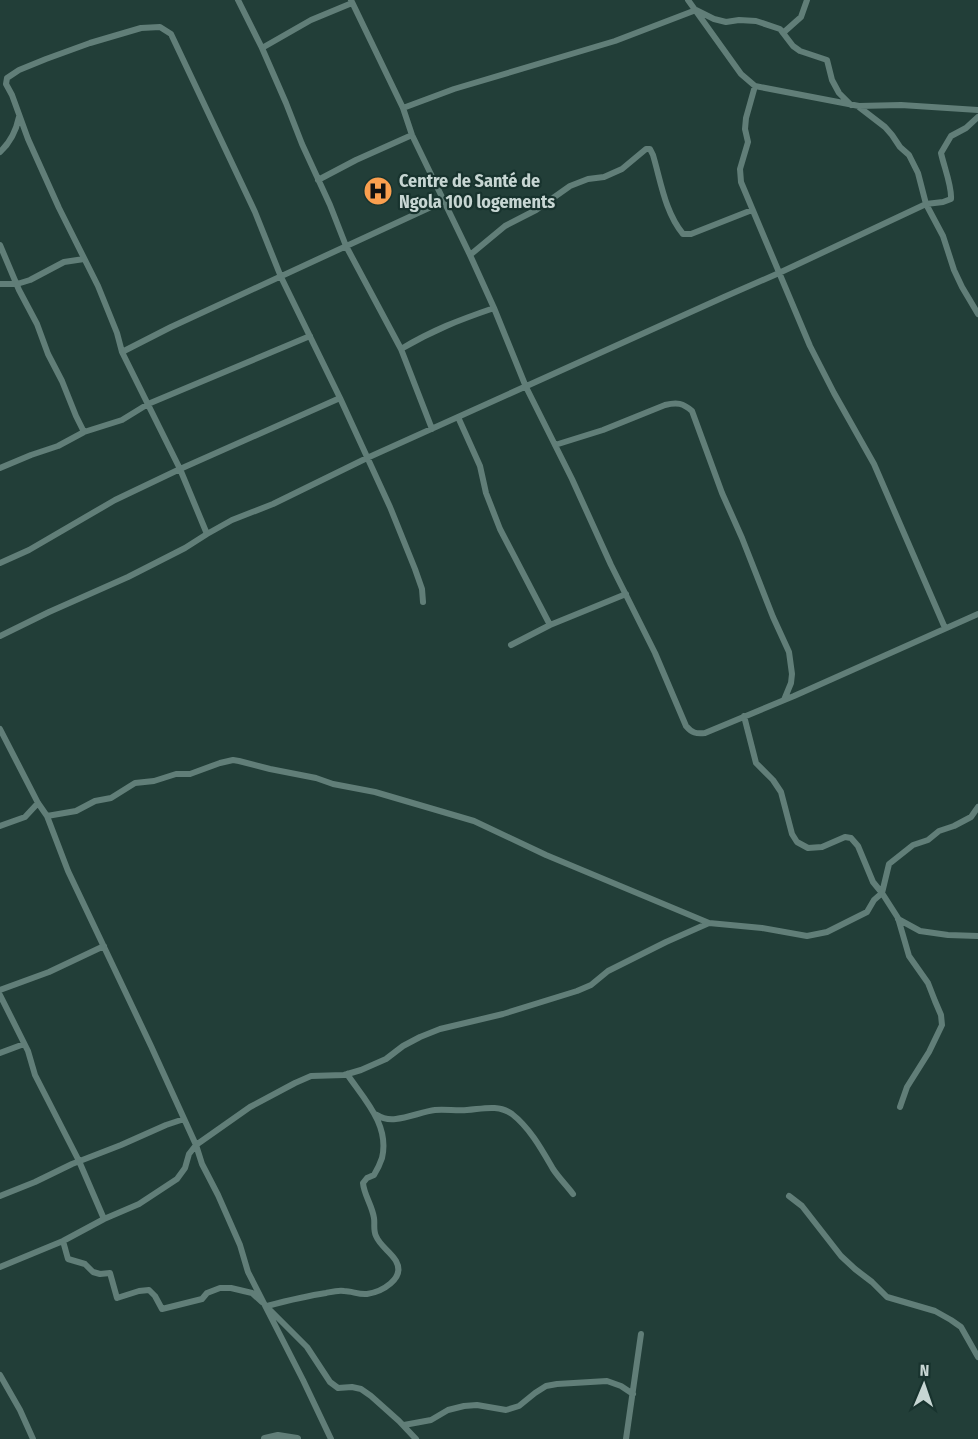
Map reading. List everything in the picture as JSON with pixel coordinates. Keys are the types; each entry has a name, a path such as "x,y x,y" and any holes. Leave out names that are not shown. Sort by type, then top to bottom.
{"street":[{"path":"238,0 262,48 346,246 401,349 432,429"},
{"path":"688,0 741,74 755,86 859,106 901,105 978,110"},
{"path":"783,33 801,17 807,0"},
{"path":"262,48 352,1 494,308 526,387 655,653 686,726 691,731 697,734 705,733 978,614"},
{"path":"403,108 454,89 615,41 696,10 726,22 756,21 780,29 793,46 800,51 826,60 838,93 851,105"},
{"path":"207,534 180,469 122,352 98,286 59,208 6,84 6,78 19,70 79,47 141,28 160,27 171,34 255,212 281,277 390,507 422,589 423,602"},
{"path":"755,86 746,118 745,129 748,142 740,169 741,182 810,346 874,464 945,628"},
{"path":"859,106 885,127 909,155 918,173 926,204 943,236 958,278 978,314"},
{"path":"0,152 9,143 19,116"},
{"path":"0,636 128,577 185,548 232,520 273,504 367,458 779,273 926,204 951,199 941,153 951,136 966,128 978,117"},
{"path":"318,180 412,135"},
{"path":"470,255 505,226 536,210 570,186 588,179 604,177 622,169 646,149 650,149 653,155 666,204 683,234 691,234 752,210"},
{"path":"122,352 171,327 444,201"},
{"path":"0,245 84,432"},
{"path":"0,284 16,284 30,280 64,262 84,258"},
{"path":"401,349 454,322 494,308"},
{"path":"0,468 58,446 84,432 122,420 148,404 310,336"},
{"path":"0,563 36,547 115,500 340,398"},
{"path":"555,445 603,430 675,402 685,405 692,411 722,493 789,652 792,674 784,700"},
{"path":"458,417 480,466 486,493 500,529 550,625"},
{"path":"511,645 550,625 626,594"},
{"path":"744,716 756,763 781,792 792,834 797,842 808,848 822,847 845,837 851,838 858,846 873,882 898,918 909,956 928,983 941,1016 942,1025 929,1052 906,1087 900,1107"},
{"path":"0,729 47,816 68,871 196,1145 202,1164 240,1245 249,1272 331,1439"},
{"path":"47,816 78,810 95,801 111,798 135,783 154,781 176,774 190,774 226,762 239,761 375,792 472,820 546,855 709,923 813,936 828,932 867,912 874,900 882,893 889,864 913,845 971,818 978,807"},
{"path":"0,826 25,817 38,803"},
{"path":"898,918 920,931 978,936"},
{"path":"0,1267 63,1241 104,1219 139,1204 177,1179 196,1145 250,1107 295,1083 311,1076 347,1074 361,1070 386,1059 420,1037 440,1029 503,1014 577,991 593,983 608,971 709,923"},
{"path":"0,990 49,972 104,946"},
{"path":"0,995 24,1044 35,1075 79,1161 104,1219"},
{"path":"0,1053 24,1044"},
{"path":"267,1306 344,1291 368,1294 386,1287 395,1280 399,1270 397,1262 376,1237 371,1206 363,1183 374,1175 381,1160 382,1131 374,1113 347,1074"},
{"path":"374,1113 384,1119 437,1110 479,1108 505,1110 512,1114 539,1144 554,1170 573,1194"},
{"path":"0,1196 184,1119"},
{"path":"789,1196 802,1206 841,1256 887,1297 934,1311 951,1320 961,1327 978,1357"},
{"path":"63,1241 68,1259 86,1264 93,1272 110,1273 117,1298 149,1290 162,1309 202,1299 207,1293 220,1288 231,1287 252,1293 307,1347 330,1382 338,1388 361,1389 404,1425 416,1439"},
{"path":"626,1439 641,1334"},
{"path":"0,1375 33,1439"},
{"path":"404,1425 430,1420 448,1410 464,1406 477,1405 506,1410 519,1406 546,1386 557,1384 607,1381 633,1394"},
{"path":"265,1439 278,1436 297,1439"}],"place":[{"name":"Centre de Santé de Ngola 100 logements","path":"378,191"}]}
